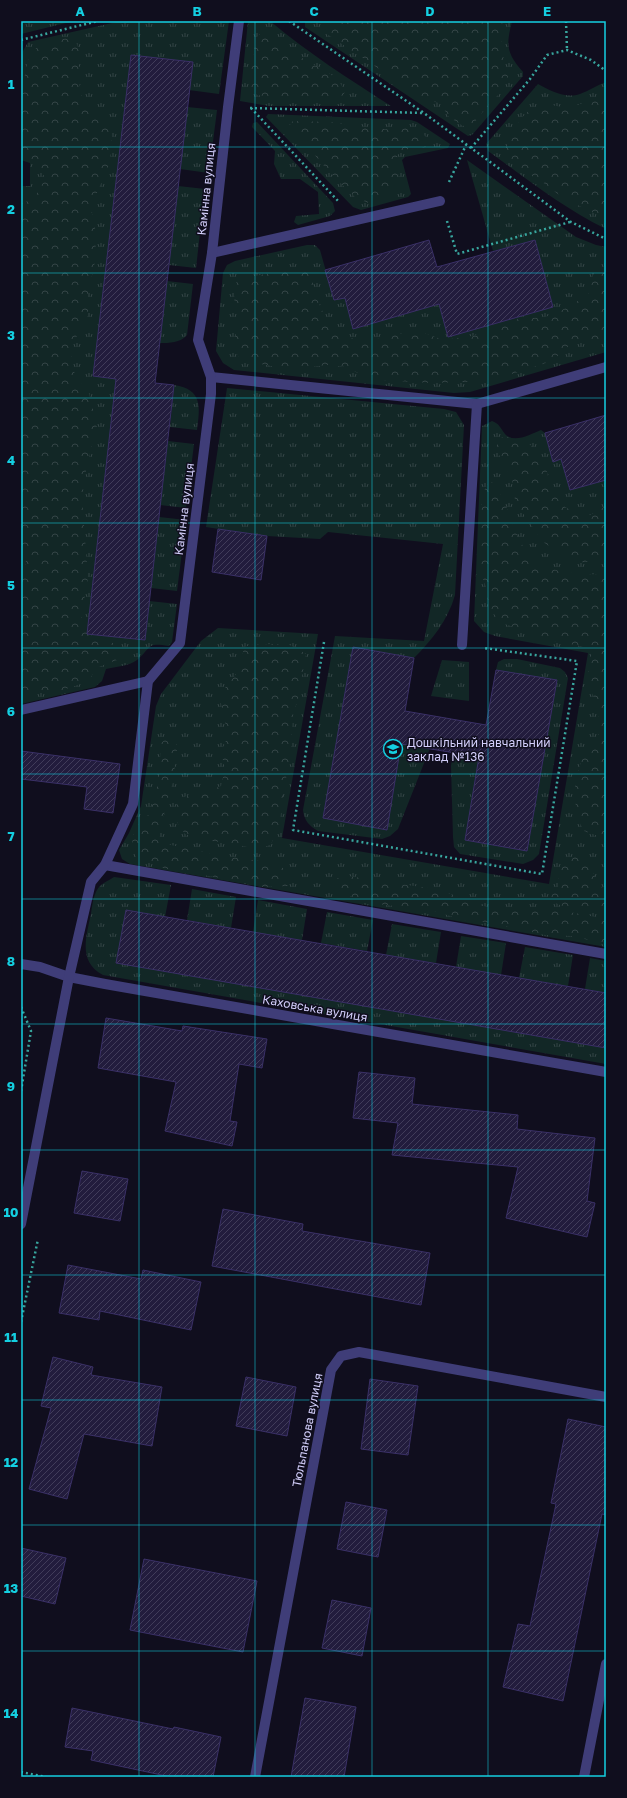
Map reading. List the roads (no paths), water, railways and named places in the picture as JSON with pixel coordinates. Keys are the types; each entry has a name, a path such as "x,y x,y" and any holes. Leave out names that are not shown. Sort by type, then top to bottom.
{"street":[{"name":"Камінна вулиця","path":"148,681 180,643 211,394 211,377 198,340 212,253 239,21"},
{"path":"212,253 440,201"},
{"path":"211,377 476,404 606,367"},
{"path":"462,644 476,404"},
{"path":"21,710 148,681 133,804 105,865 91,882 69,977 21,1224"},
{"path":"105,865 606,954"},
{"name":"Каховська вулиця","path":"21,964 40,967 69,977 606,1072"},
{"name":"Тюльпанова вулиця","path":"255,1777 331,1370 341,1356 358,1352 606,1397"},
{"path":"584,1777 606,1664"}],"place":[{"name":"Дошкільний навчальний заклад №136","path":"393,749"}]}
